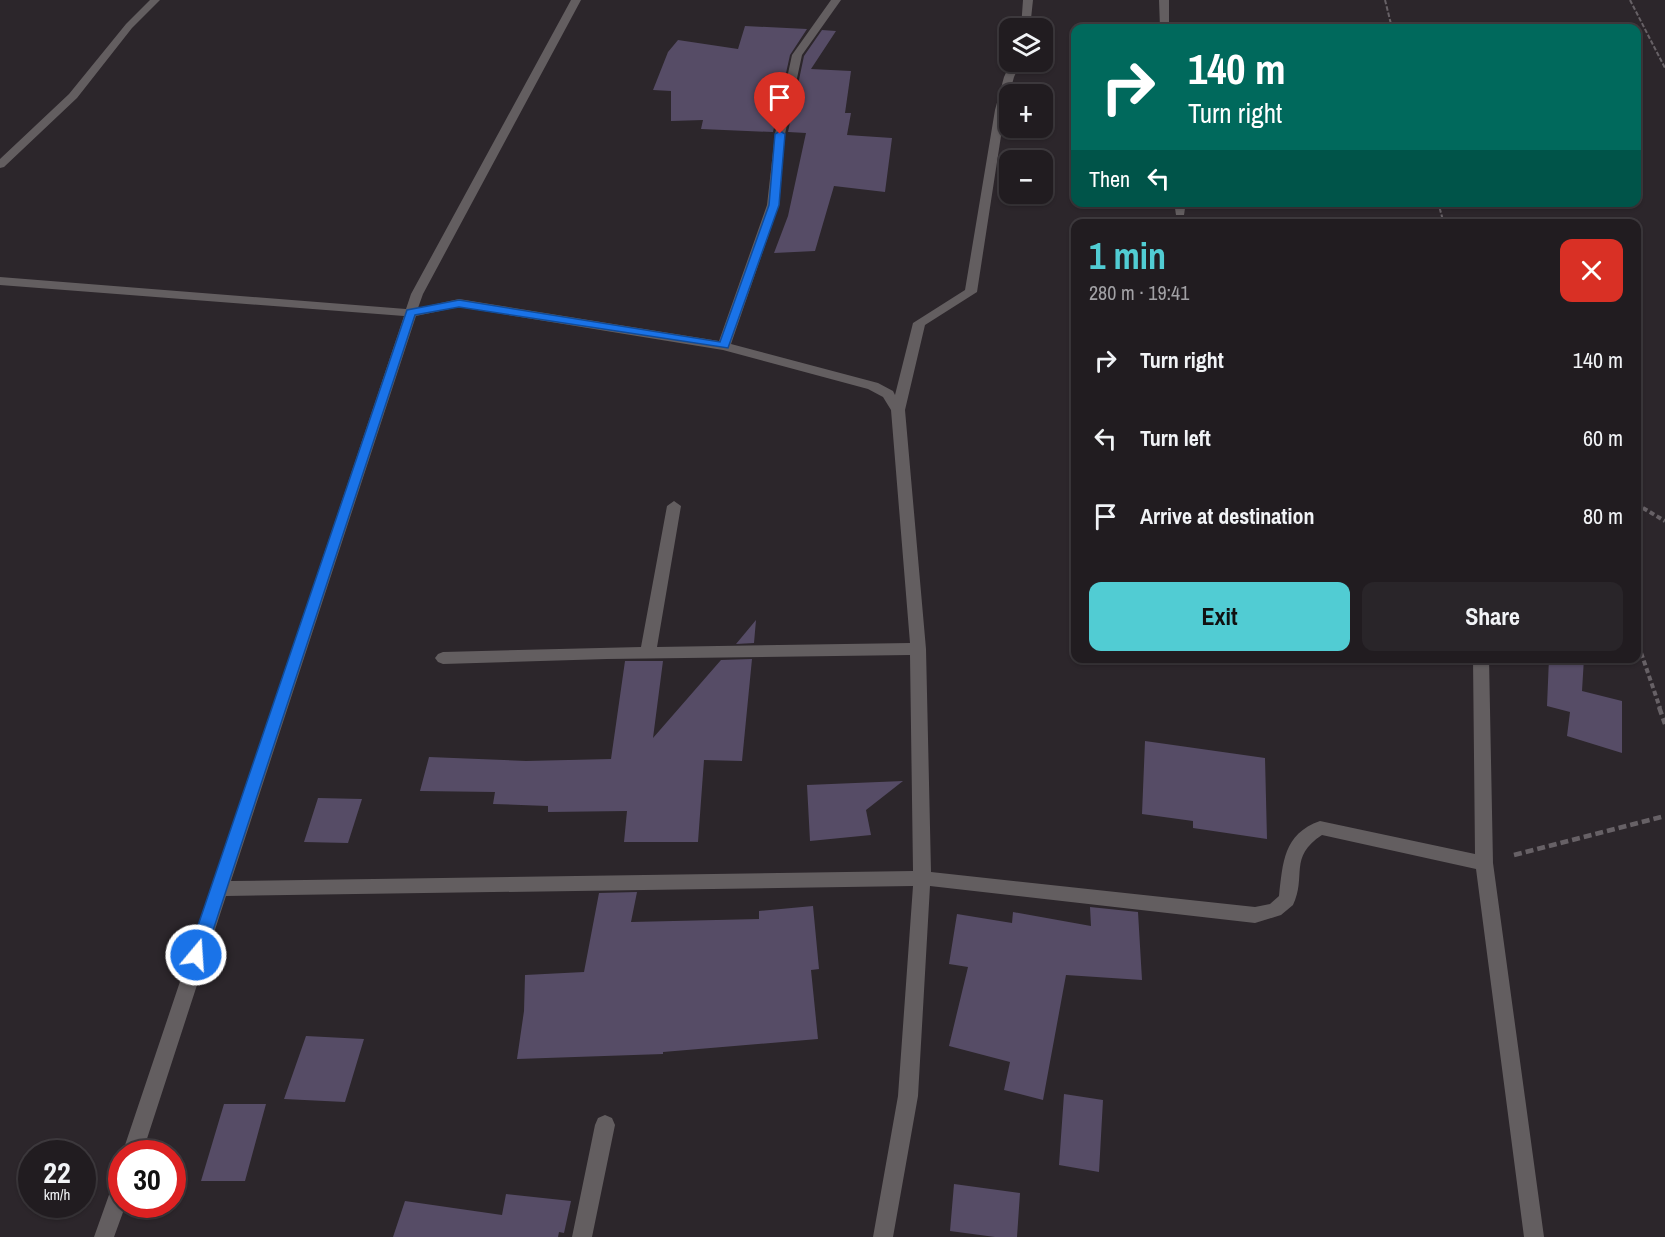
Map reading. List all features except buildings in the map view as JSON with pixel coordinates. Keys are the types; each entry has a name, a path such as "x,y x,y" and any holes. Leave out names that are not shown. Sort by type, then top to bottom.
{"street":[{"path":"0,165 73,96 129,26 155,0"},
{"path":"137,1140 417,294 576,0"},
{"path":"724,346 774,205 780,134 797,54 836,0"},
{"path":"1027,18 1028,0"},
{"path":"1164,0 1165,24"},
{"path":"883,1237 908,1096 922,878 918,650 898,410 919,323 971,292 1000,110 1011,72"},
{"path":"0,280 411,313 459,303 724,346 873,386 888,394 898,410"},
{"path":"648,653 674,506"},
{"path":"443,658 918,650"},
{"path":"1481,663 1484,863 1534,1237"},
{"path":"218,889 922,878 1255,915 1275,910 1287,900 1293,857 1301,840 1320,828 1484,863"},
{"path":"582,1237 606,1125"},
{"path":"104,1237 111,1218"}],"path":[{"path":"1385,0 1391,24"},
{"path":"1630,0 1665,68"},
{"path":"1641,507 1665,521"},
{"path":"1641,653 1665,724"},
{"path":"1484,863 1665,816"}],"route":[{"path":"196,955 411,313 459,303 724,346 774,205 780,134"}]}
